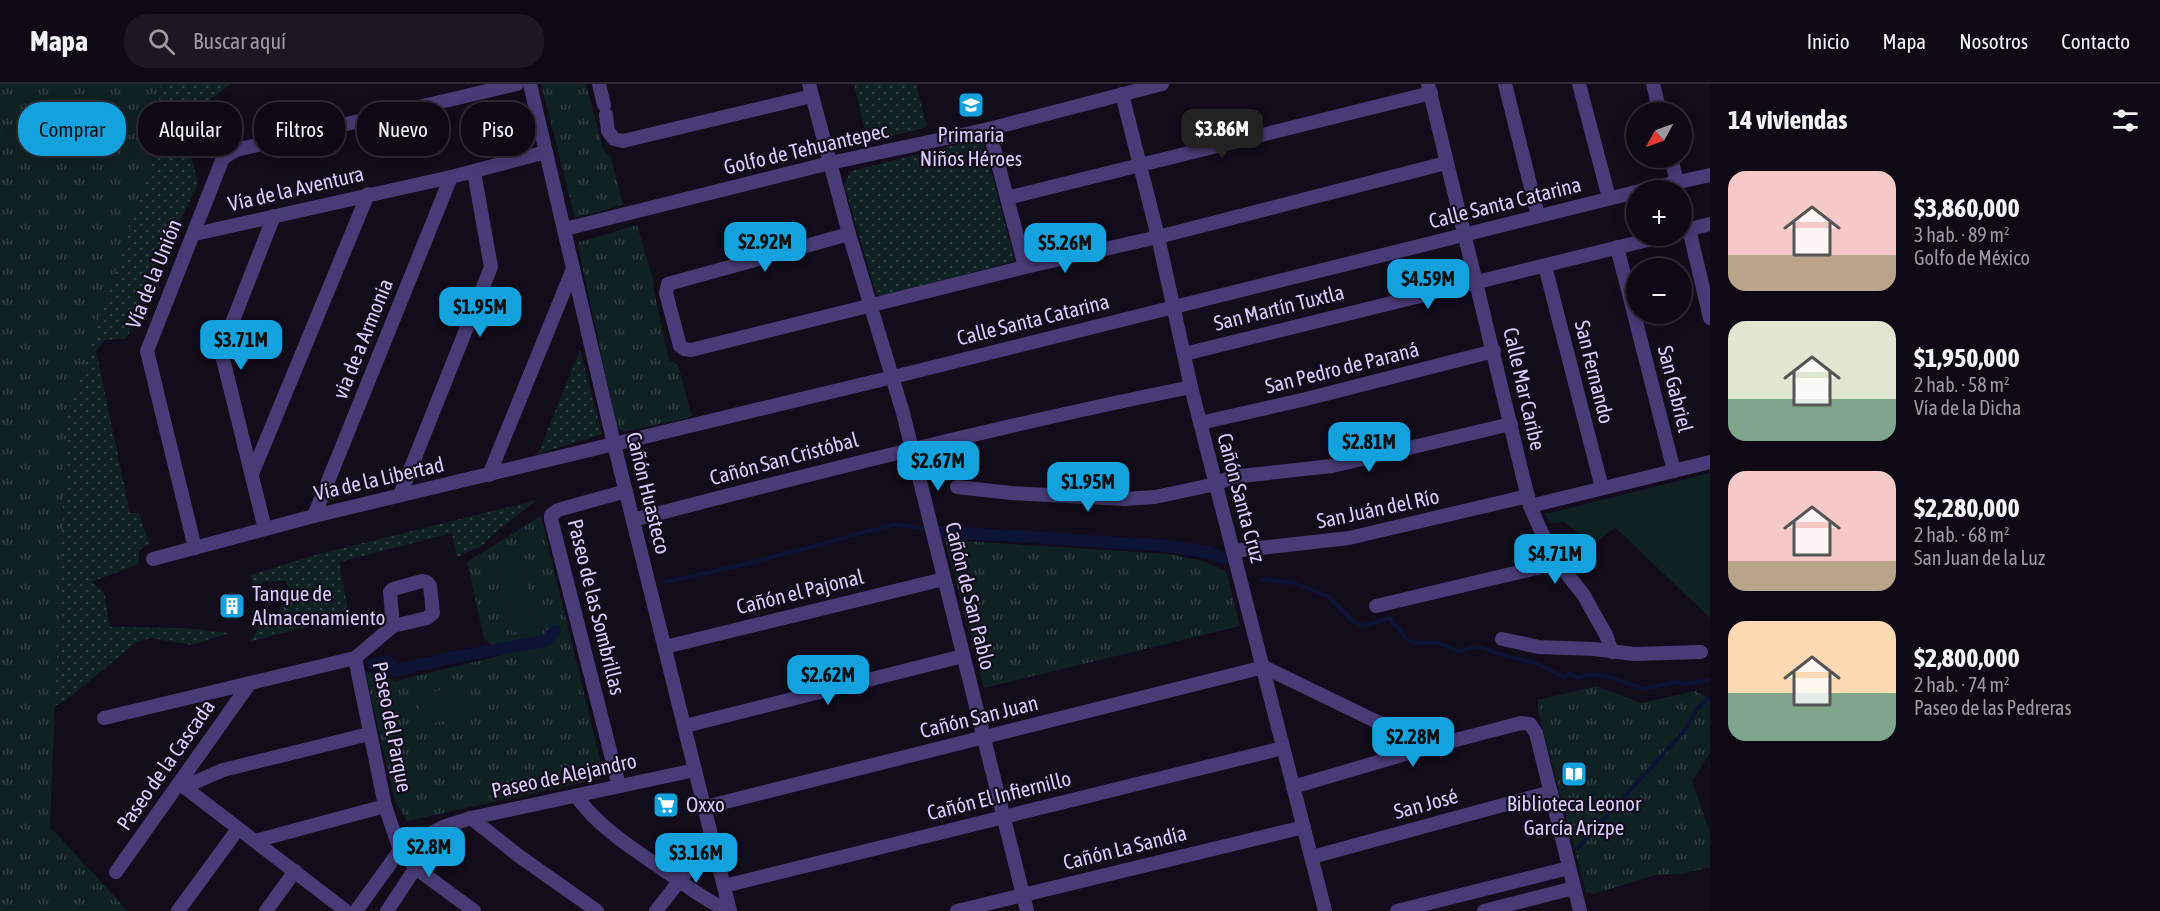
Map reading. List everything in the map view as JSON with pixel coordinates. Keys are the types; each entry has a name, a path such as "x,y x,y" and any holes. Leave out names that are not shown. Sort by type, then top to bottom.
{"street":[{"name":"Vía de la Unión","path":"195,548 147,351 223,158 236,150 517,84"},
{"name":"Cañón Huasteco","path":"530,84 614,444 730,911"},
{"path":"599,84 608,131 614,139 623,141 811,90"},
{"path":"1505,84 1538,216"},
{"path":"1579,84 1609,198"},
{"path":"1653,84 1658,102"},
{"name":"Golfo de Tehuantepec","path":"565,229 830,164 989,129 1157,85"},
{"path":"1006,198 1430,89"},
{"name":"Calle Mar Caribe","path":"1430,89 1529,501 1541,531 1558,563 1583,594 1606,635 1612,652"},
{"name":"Cañón de San Pablo","path":"811,90 849,234 893,377 1027,911"},
{"name":"Cañón Santa Cruz","path":"1122,94 1158,237 1191,387 1264,666 1323,910"},
{"path":"989,129 1025,267"},
{"name":"Vía de la Aventura","path":"195,234 474,172 546,152"},
{"path":"849,234 668,284 666,291 678,342 684,349 691,350 1025,267 1158,237 1446,163"},
{"path":"400,495 491,267 474,172"},
{"path":"1686,180 1710,175"},
{"name":"via de a Armonia","path":"314,516 451,177"},
{"path":"252,474 368,194"},
{"name":"Calle Santa Catarina","path":"614,444 1174,308 1626,194"},
{"path":"266,529 223,359 230,328 274,216"},
{"path":"1692,228 1710,224"},
{"name":"San Martín Tuxtla","path":"1184,354 1626,245"},
{"path":"1690,246 1710,318"},
{"name":"San Gabriel","path":"1617,247 1674,471"},
{"name":"San Fernando","path":"1545,266 1602,488"},
{"path":"489,475 573,269"},
{"name":"San Pedro de Paraná","path":"1200,423 1306,399 1494,351"},
{"name":"Cañón San Cristóbal","path":"633,520 860,461 1056,415 1191,387"},
{"path":"957,487 1011,493 1139,499 1216,484 1232,477 1332,466 1511,424"},
{"name":"Vía de la Libertad","path":"153,559 314,516 614,444"},
{"name":"San Juán del Río","path":"1233,551 1348,538 1602,488 1710,462"},
{"name":"Paseo de las Sombrillas","path":"619,786 551,515 558,510 626,491"},
{"path":"1376,606 1558,563"},
{"name":"Cañón el Pajonal","path":"665,647 944,579"},
{"name":"Paseo del Parque","path":"393,626 380,634 355,658 385,806 400,850"},
{"path":"1502,639 1539,647 1657,655 1701,652"},
{"path":"685,726 963,656"},
{"path":"104,718 355,658"},
{"path":"1264,666 1429,747"},
{"name":"Cañón San Juan","path":"705,807 1264,666"},
{"name":"Paseo de la Cascada","path":"116,872 181,785 250,683"},
{"path":"1293,787 1429,747 1521,723 1530,724 1536,734 1580,911"},
{"path":"181,785 223,770 369,734"},
{"name":"Cañón El Infiernillo","path":"724,886 1283,748"},
{"name":"Paseo de Alejandro","path":"356,911 400,850 443,827 471,818 695,770"},
{"path":"181,785 346,911"},
{"name":"San José","path":"1312,857 1551,792"},
{"path":"576,796 588,812 607,830 696,894 730,911"},
{"path":"255,841 385,806"},
{"path":"471,818 519,856 597,911"},
{"name":"Cañón La Sandía","path":"957,911 1304,826"},
{"path":"387,911 443,827"},
{"path":"177,911 238,829"},
{"path":"656,911 713,838"},
{"path":"400,850 417,869 474,911"},
{"path":"1397,911 1569,868"},
{"path":"266,911 295,871"},
{"path":"1484,911 1574,888"}],"green space":[{"path":"0,84 231,84 206,102 138,102 138,156 191,156 198,184 142,299 127,338 105,340 96,351 130,513 139,513 149,544 139,550 139,564 91,582 104,592 110,627 184,628 230,633 191,645 151,638 137,642 66,700 41,713"},
{"path":"0,84 160,84 159,102 138,102 138,156 155,156 67,413 50,827 128,911 0,911"},
{"path":"541,84 586,84 604,152 611,157 623,205 575,218"},
{"path":"854,84 916,84 927,127 868,142"},
{"path":"982,138 1015,261 880,297 876,293 844,185 851,171"},
{"path":"637,225 654,283 669,360 678,365 692,417 623,432 617,427 578,246 579,242"},
{"path":"580,350 602,434 538,454"},
{"path":"1710,473 1710,618 1615,527 1592,545 1564,522 1550,523 1545,514"},
{"path":"537,500 492,535 483,545 457,557 452,533 339,562 349,615 249,642 266,618 278,616 281,605 292,600 286,581 265,582 255,588 250,575 319,554"},
{"path":"541,516 603,772 598,779 407,821 395,801 365,671 395,681 503,655 484,638 467,562"},
{"path":"945,540 1169,554 1203,561 1226,571 1240,626 984,688"},
{"path":"522,565 539,627 512,633 497,572"},
{"path":"469,684 476,715 423,725 417,695"},
{"path":"1597,686 1641,703 1695,691 1710,699 1710,753 1692,781 1710,833 1710,867 1682,874 1655,875 1594,894 1586,892 1538,711 1538,700"}],"waterway":[{"path":"666,582 746,564 896,524 928,530"},
{"path":"932,531 1167,546 1207,552 1224,558"},
{"path":"1262,579 1294,583 1328,596 1354,622 1364,626 1391,617 1393,624 1400,629 1406,639 1415,643 1438,643 1460,652 1469,648 1481,647 1538,664 1564,677 1571,673 1578,678 1587,675 1606,676 1644,689 1675,682 1684,684 1710,680"},
{"path":"373,664 388,661 395,671 450,658 545,641 555,631"},
{"path":"1577,849 1685,730 1696,710 1710,697"}],"place":[{"name":"Primaria Niños Héroes","path":"971,105"},
{"name":"Tanque de Almacenamiento","path":"232,606"},
{"name":"Biblioteca Leonor García Arizpe","path":"1574,774"},
{"name":"Oxxo","path":"666,805"}]}
